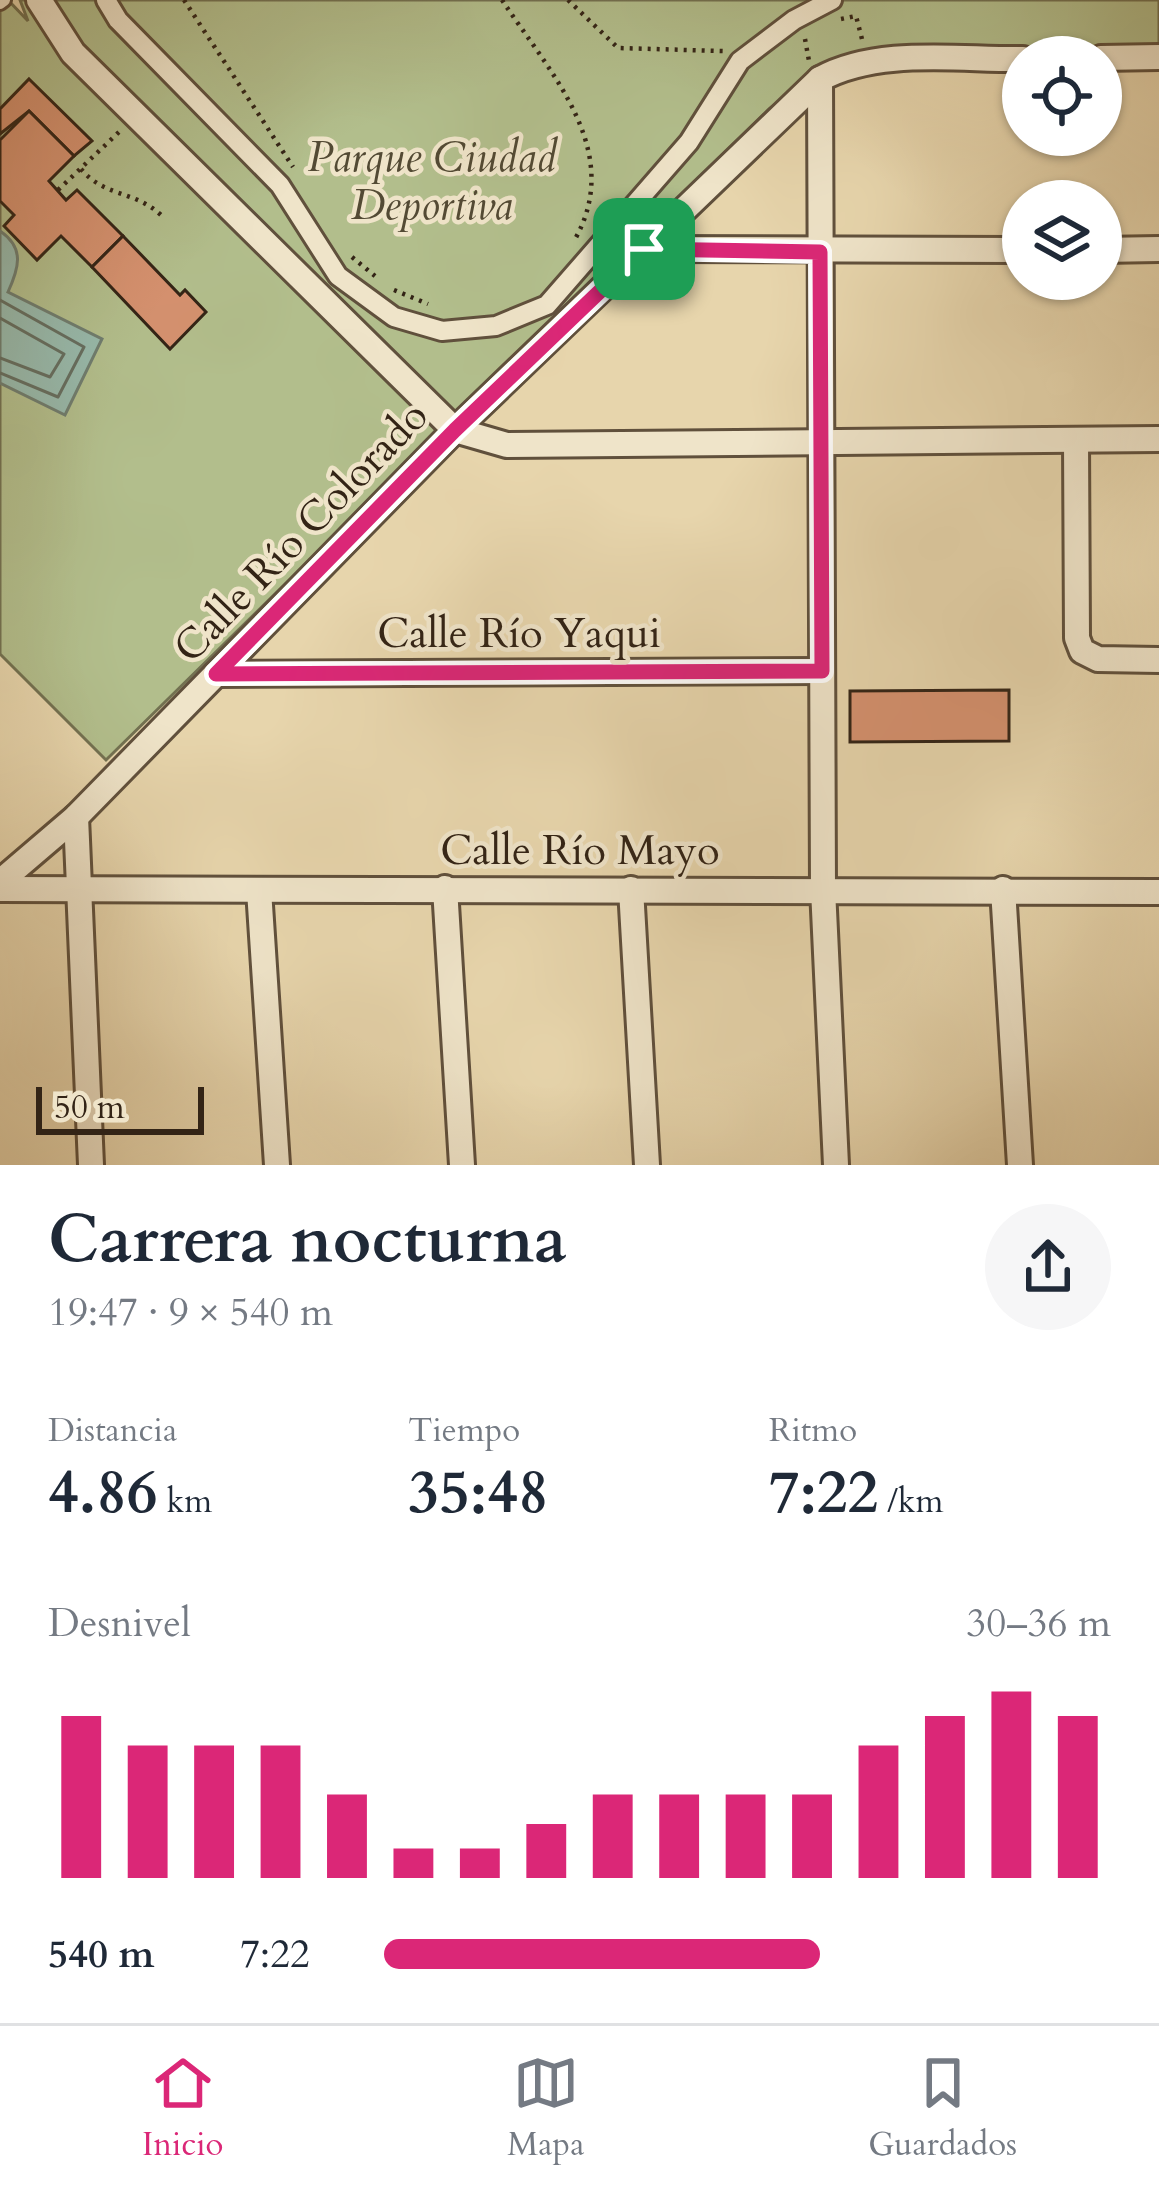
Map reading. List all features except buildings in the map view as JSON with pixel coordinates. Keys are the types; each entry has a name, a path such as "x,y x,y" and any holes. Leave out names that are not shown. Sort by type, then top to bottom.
{"street":[{"path":"39,0 73,53 455,430 507,445 1159,439"},
{"path":"106,0 118,20 280,185 338,276 394,317 442,331 496,326 548,304 689,142 740,62 832,0"},
{"path":"1122,58 1159,57"},
{"name":"Calle Río Colorado","path":"0,886 76,818 455,430 818,81 843,66 869,62 1002,59"},
{"path":"818,81 823,889 836,1165"},
{"path":"644,249 1002,250"},
{"path":"1122,250 1159,249"},
{"path":"1076,440 1077,638 1082,651 1098,658 1159,660"},
{"name":"Calle Río Yaqui","path":"216,674 822,671"},
{"path":"76,818 92,1165"},
{"name":"Calle Río Mayo","path":"0,886 1159,892"},
{"path":"445,888 462,1165"},
{"path":"631,889 647,1165"},
{"path":"1003,889 1020,1165"},
{"path":"259,890 277,1165"}],"path":[{"path":"184,0 301,178"},
{"path":"502,0 586,128 594,170 587,218 571,246"},
{"path":"568,0 618,47 673,53 755,50"},
{"path":"824,24 856,16 869,62"},
{"path":"814,33 802,41 818,81"},
{"path":"58,190 136,115"},
{"path":"80,168 106,192 140,196 161,214"},
{"path":"340,238 353,258 394,290 434,307"}],"green space":[{"name":"Parque Ciudad Deportiva","path":"0,0 8,0 28,21 20,0 1159,0 1159,52 1122,54 1122,36 1002,36 1002,59 824,67 769,109 106,760 0,654"}],"water":[{"path":"0,231 13,244 18,259 8,292 102,339 65,415 0,383"}],"route":[{"path":"644,249 820,252 822,671 216,674 455,430 644,249"}]}
